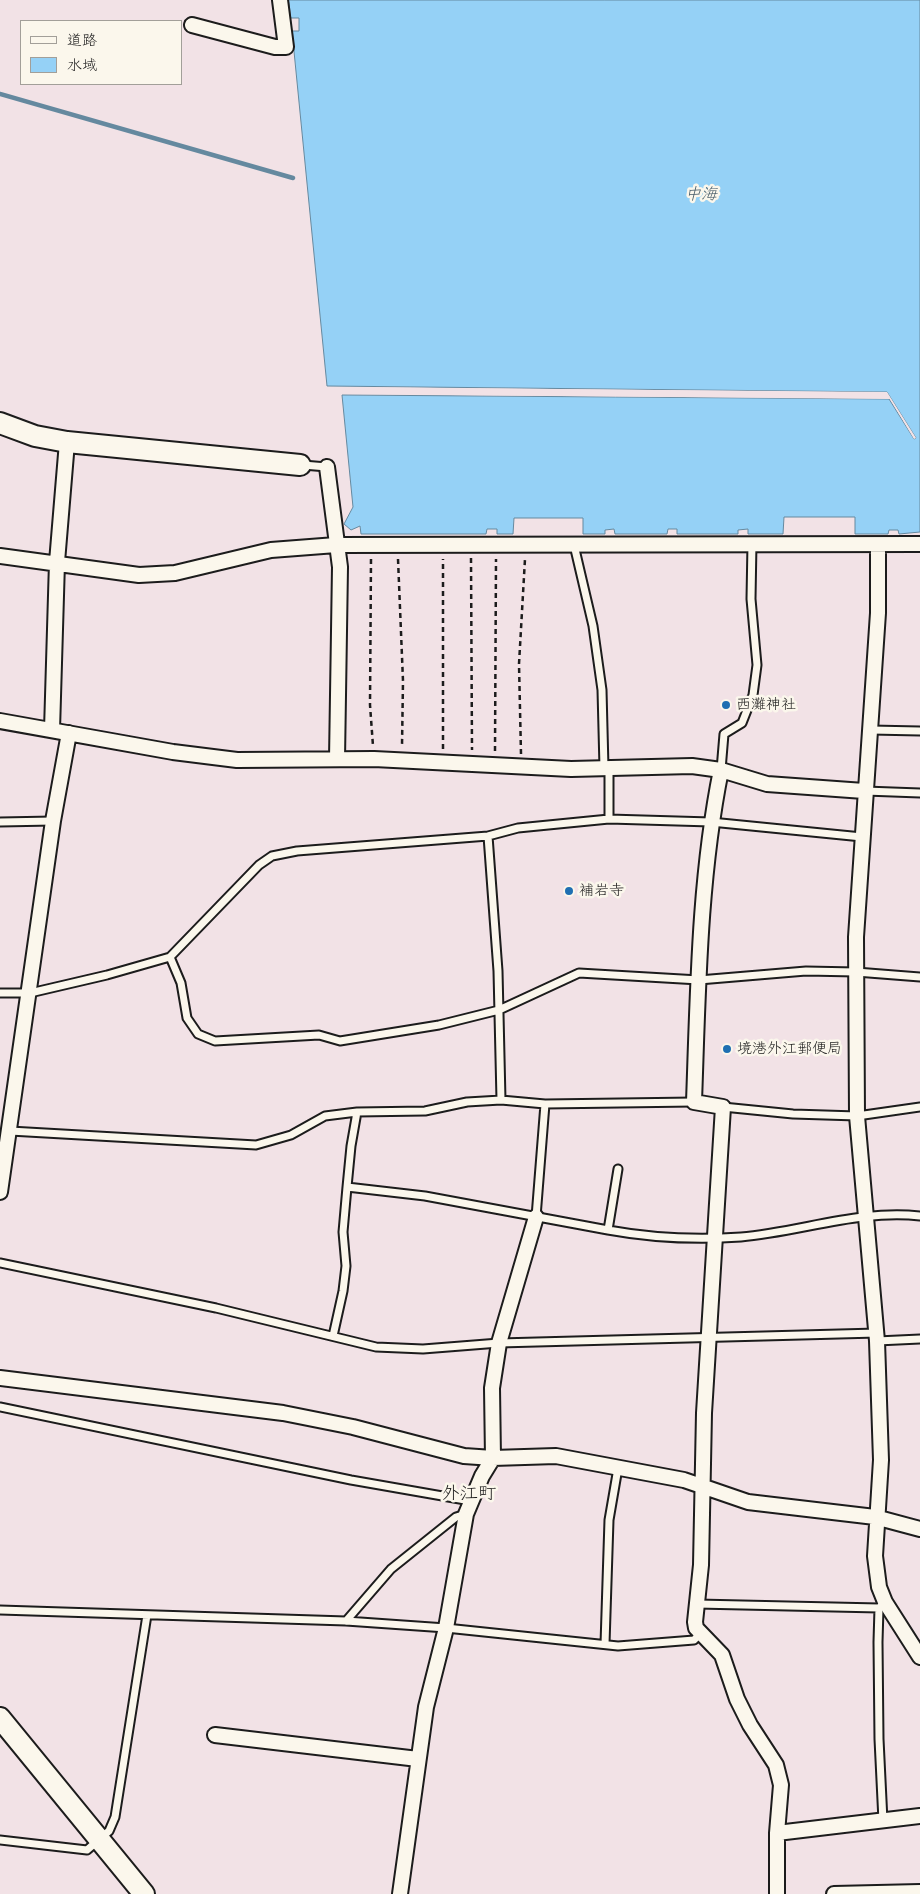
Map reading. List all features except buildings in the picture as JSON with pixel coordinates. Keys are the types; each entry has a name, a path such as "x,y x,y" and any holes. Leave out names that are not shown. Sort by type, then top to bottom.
{"street":[{"path":"192,25 275,47 286,47 280,0"},
{"path":"0,424 35,436 67,442 300,465"},
{"path":"52,730 57,562 67,442"},
{"path":"327,467 340,568 337,759"},
{"path":"0,556 139,574 175,572 271,550 336,545 920,544"},
{"path":"878,545 878,613 871,730 864,791 856,972 857,1116 877,1337 881,1460 874,1556 882,1605 920,1657"},
{"path":"0,721 173,752 237,760 374,759 607,768 692,766 721,770 767,784 864,791"},
{"path":"0,1192 5,1132 30,992 53,821 69,733"},
{"path":"721,770 711,822 699,980 694,1102 723,1107 708,1336 701,1486 702,1565 695,1622 700,1634 722,1655 741,1708 776,1765 780,1785 777,1832 777,1894"},
{"path":"400,1894 426,1707 446,1628 468,1507 493,1458 492,1388 499,1343 536,1217"},
{"path":"0,1378 283,1413 353,1427 464,1456 493,1458 556,1456 684,1480 748,1502 876,1516 920,1529"},
{"path":"0,1718 144,1894"},
{"path":"215,1735 418,1759"},
{"path":"777,1832 920,1816"},
{"path":"834,1894 920,1892"}],"lane":[{"path":"300,465 327,467"},
{"path":"721,770 724,734 742,723 753,695 757,665 751,599 752,543"},
{"path":"574,545 593,626 602,690 609,819"},
{"path":"871,730 920,731"},
{"path":"864,791 920,793"},
{"path":"0,993 30,992 107,975 170,957 259,865 272,856 297,851 488,836 518,828 609,819 711,822 862,837"},
{"path":"0,822 53,821"},
{"path":"488,836 499,1010 501,1100"},
{"path":"170,957 181,983 186,1018 198,1034 215,1041 319,1035 340,1041 438,1024 499,1010 579,973 699,980 806,971 856,972 920,977"},
{"path":"5,1132 256,1146 290,1135 325,1116 357,1112 425,1111 467,1102 501,1100 545,1104 694,1102"},
{"path":"536,1217 545,1104"},
{"path":"723,1107 793,1114 857,1116 920,1107"},
{"path":"333,1336 345,1274 343,1232 351,1146 357,1112"},
{"path":"608,1230 618,1169"},
{"path":"347,1188 426,1196 608,1230 666,1238 741,1237 866,1218 907,1214 920,1216"},
{"path":"0,1263 216,1308 376,1347 400,1348 708,1336 920,1339"},
{"path":"0,1407 351,1480 468,1507"},
{"path":"605,1644 609,1520 618,1468"},
{"path":"346,1621 391,1568 468,1507"},
{"path":"697,1604 882,1605 879,1739 883,1821"},
{"path":"0,1610 346,1621 446,1628 618,1646 694,1640 700,1634"},
{"path":"0,1840 87,1850 109,1832 115,1818 147,1615"}],"path":[{"path":"397,544 403,681 402,760"},
{"path":"443,763 444,544"},
{"path":"471,544 472,764"},
{"path":"371,545 370,705 374,759"},
{"path":"495,765 496,545"},
{"path":"522,766 519,664 526,545"}],"water":[{"name":"中海","path":"289,0 920,0 920,532 899,534 898,530 889,530 888,534 855,534 855,517 784,517 783,534 748,534 748,529 738,530 738,534 677,534 677,529 668,529 667,534 615,534 614,529 605,530 605,534 583,534 583,518 514,518 513,534 497,534 497,529 487,529 486,534 361,534 360,526 351,530 344,524 353,507 342,395 889,399 914,439 916,438 887,392 327,386 292,31 299,31 299,18 291,18"}],"pier":[{"path":"327,387 887,392 916,438 914,439 890,399 340,394 888,397 886,394 327,389"}],"waterway":[{"path":"0,94 293,178"}],"place":[{"name":"西灘神社","path":"726,705"},
{"name":"補岩寺","path":"569,891"},
{"name":"境港外江郵便局","path":"727,1049"}],"district":[{"name":"外江町","path":"469,1494"}]}
